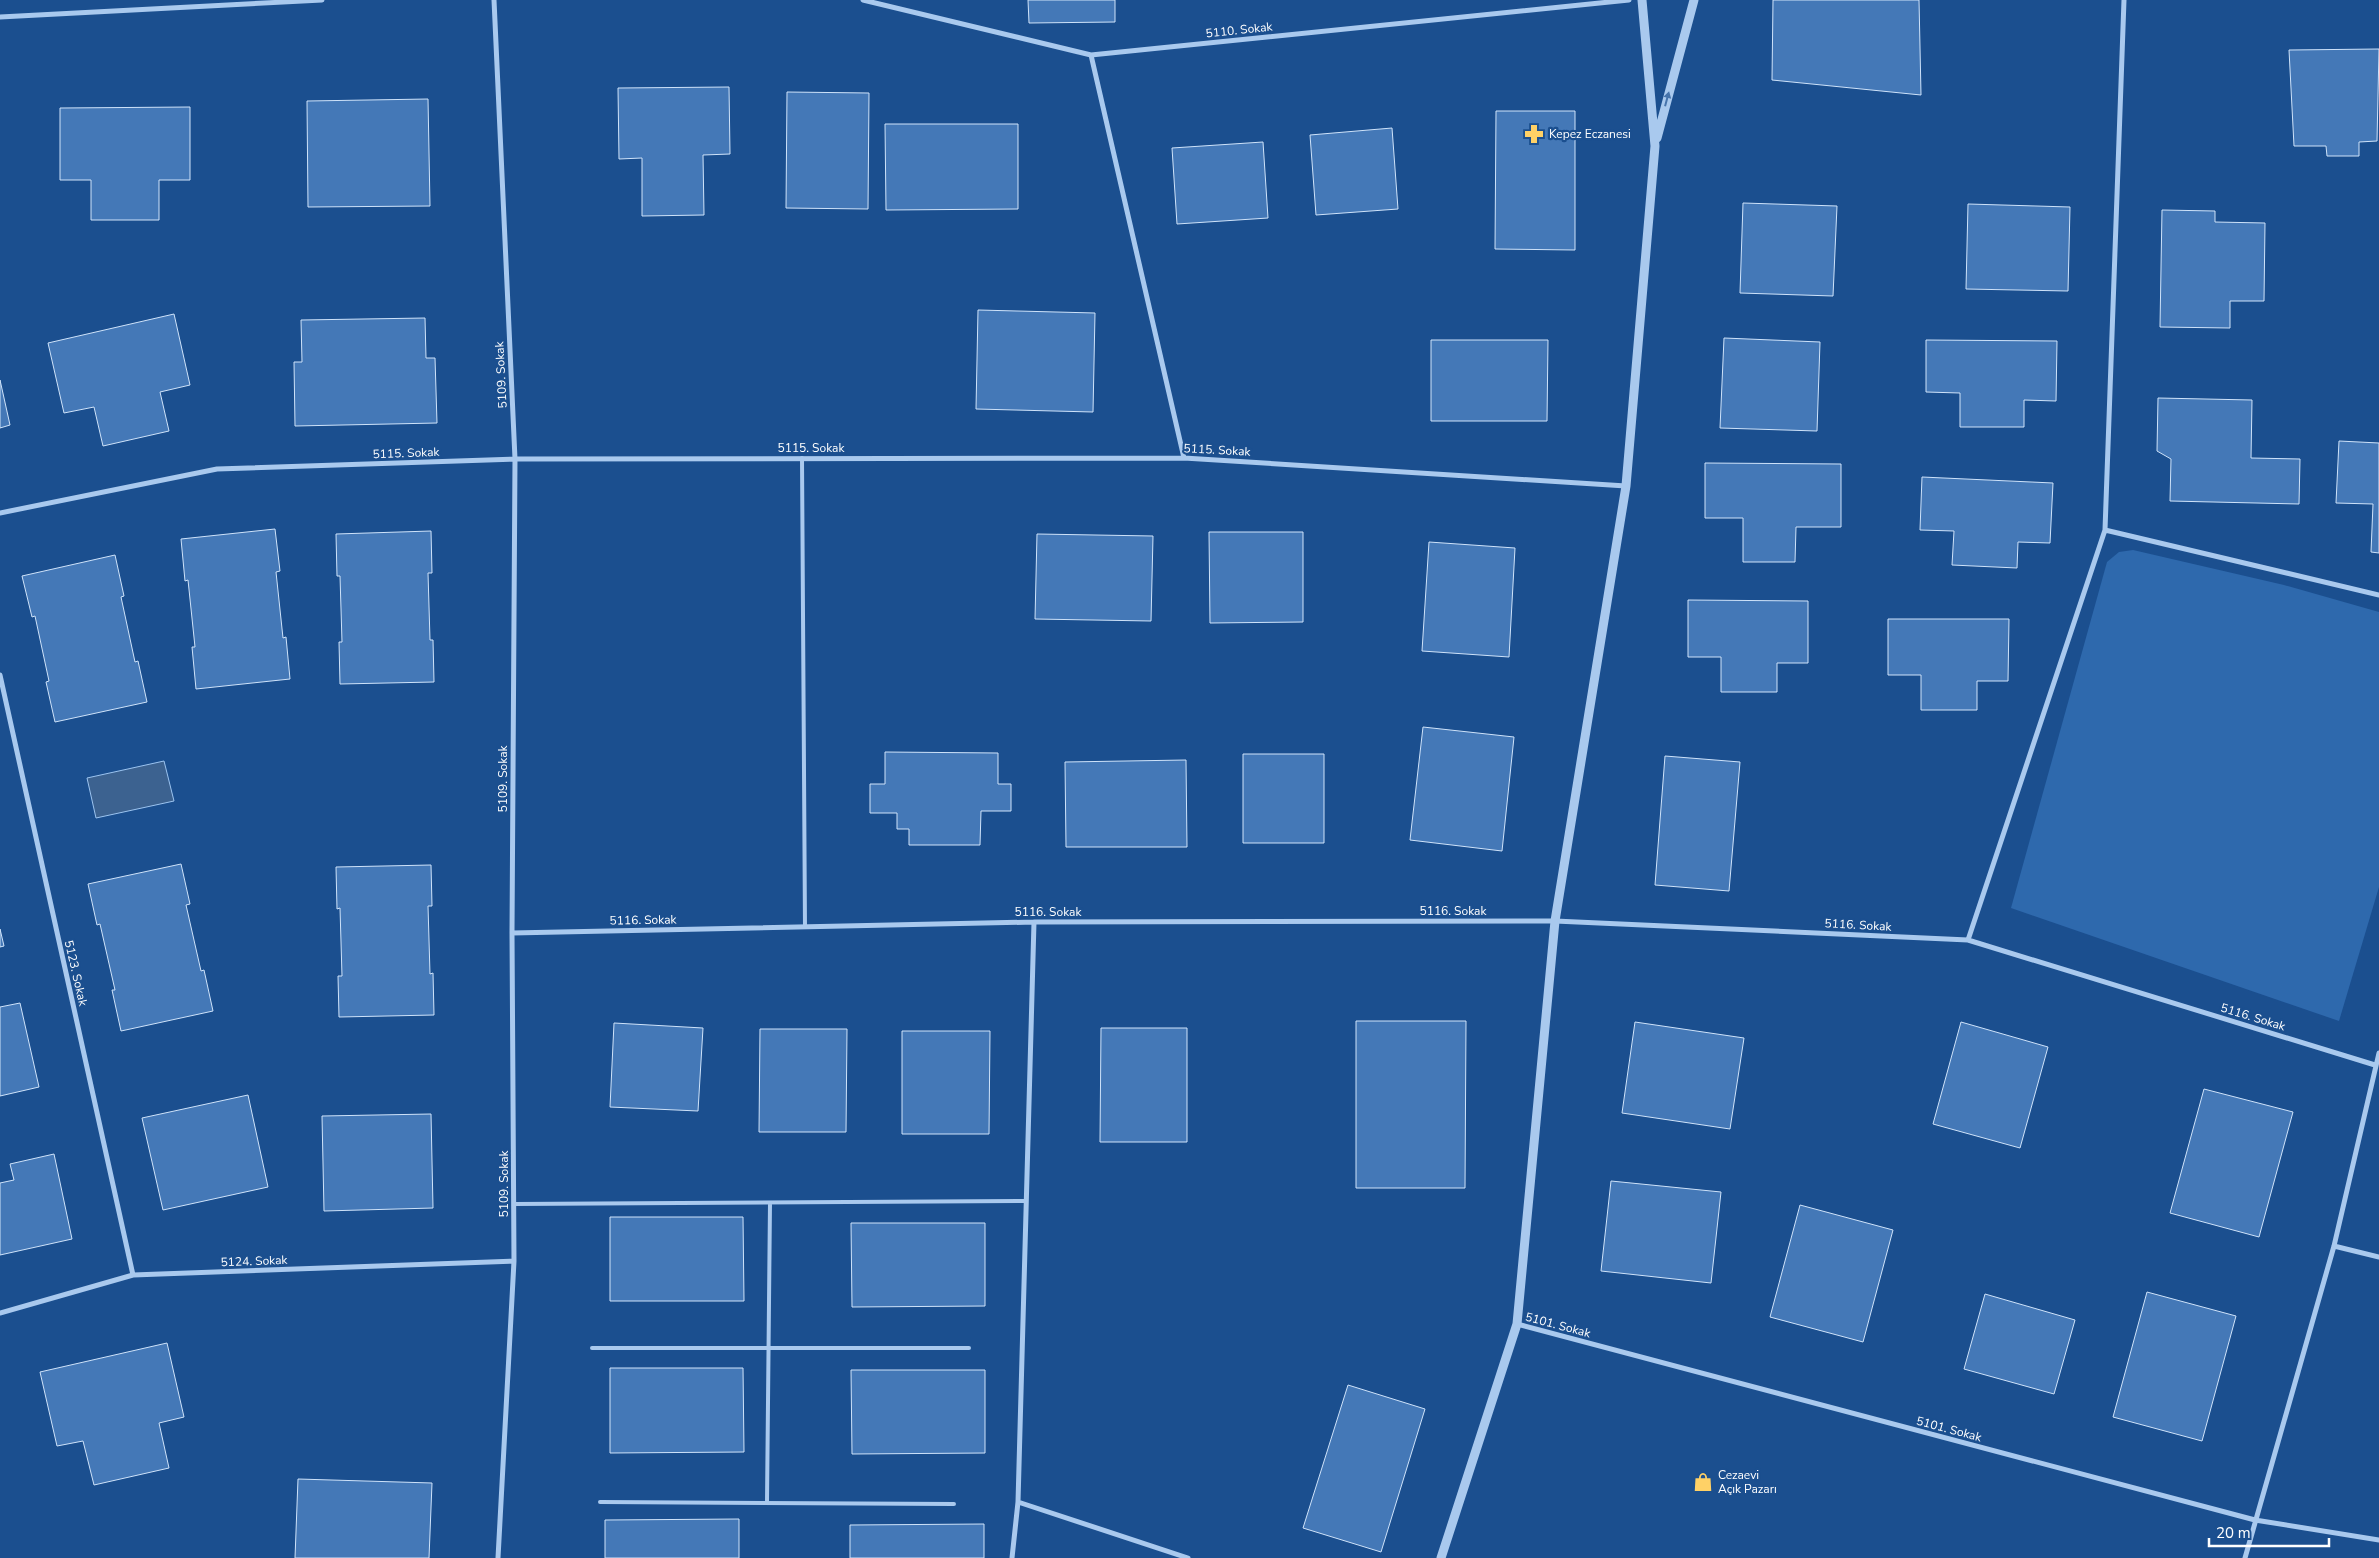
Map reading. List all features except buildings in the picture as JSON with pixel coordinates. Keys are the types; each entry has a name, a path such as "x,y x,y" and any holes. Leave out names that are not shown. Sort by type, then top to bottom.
{"street":[{"path":"0,17 322,0"},
{"name":"5109. Sokak","path":"494,0 515,459 512,933 514,1261 498,1558"},
{"name":"5110. Sokak","path":"863,0 1092,55 1630,0"},
{"path":"1441,1558 1517,1324 1555,921 1626,486 1655,146 1642,0"},
{"path":"1655,146 1694,0"},
{"path":"1968,940 2106,530 2124,0"},
{"path":"1092,55 1184,458"},
{"name":"5115. Sokak","path":"0,513 217,469 515,459 1184,458 1626,486"},
{"path":"2106,530 2379,594"},
{"name":"5123. Sokak","path":"0,675 133,1275"},
{"name":"5116. Sokak","path":"512,933 1034,922 1555,921 1968,940 2375,1065"},
{"path":"1012,1558 1018,1502 1034,922"},
{"path":"2245,1558 2334,1246 2379,1053"},
{"path":"2334,1246 2379,1257"},
{"name":"5124. Sokak","path":"0,1313 133,1275 514,1261"},
{"name":"5101. Sokak","path":"1517,1324 2255,1520 2379,1540"},
{"path":"1018,1502 1188,1558"}],"lane":[{"path":"802,458 805,927"},
{"path":"514,1204 1026,1202"},
{"path":"767,1502 770,1203"},
{"path":"592,1348 969,1348"},
{"path":"600,1502 954,1504"}],"shaded area":[{"path":"2133,550 2284,585 2379,612 2379,887 2339,1021 2011,908 2107,562 2119,552"},
{"path":"164,761 174,801 96,818 87,778"}],"place":[{"name":"Kepez Eczanesi","path":"1534,134"},
{"name":"Cezaevi Açık Pazarı","path":"1703,1482"}]}
